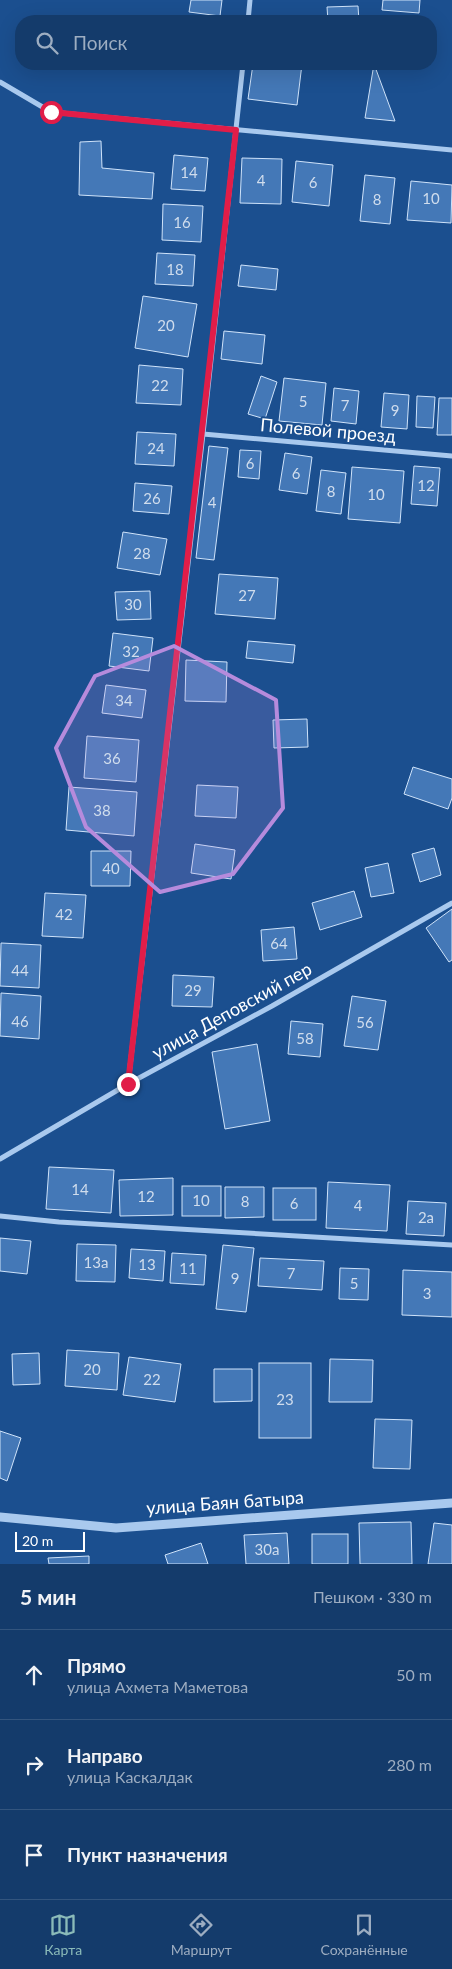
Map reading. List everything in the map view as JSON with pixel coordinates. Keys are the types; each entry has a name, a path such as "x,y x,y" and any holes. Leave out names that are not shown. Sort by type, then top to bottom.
{"street":[{"path":"249,15 250,0"},
{"path":"128,1084 203,434 242,70"},
{"path":"0,82 51,112 452,150"},
{"name":"Полевой проезд","path":"203,434 452,456"},
{"name":"улица Деповский пер","path":"0,1159 128,1084 272,1006 452,903"},
{"path":"0,1216 59,1222 452,1246"},
{"name":"улица Баян батыра","path":"0,1517 116,1528 452,1503"}],"highlighted area":[{"path":"174,646 276,700 283,808 233,874 160,892 86,827 56,748 95,676"}],"building":[{"path":"191,0 222,0 220,15 189,12"},
{"path":"383,0 420,0 419,13 382,10"},
{"path":"358,6 359,15 328,15 327,7"},
{"path":"252,70 301,70 297,105 248,99"},
{"path":"373,70 376,70 395,121 365,118"},
{"path":"101,141 102,168 154,173 152,199 79,195 80,142"},
{"path":"174,155 208,158 205,191 171,189"},
{"path":"242,158 282,159 281,204 240,203"},
{"path":"296,161 333,165 329,206 292,202"},
{"path":"365,175 395,178 390,224 360,221"},
{"path":"411,181 452,185 451,223 407,220"},
{"path":"163,204 203,206 201,242 162,240"},
{"path":"157,253 195,255 193,286 155,284"},
{"path":"241,265 278,269 276,290 238,286"},
{"path":"143,296 197,304 188,357 135,348"},
{"path":"224,331 265,335 262,364 221,359"},
{"path":"139,365 183,369 181,405 136,403"},
{"path":"261,376 277,382 265,419 248,414"},
{"path":"284,378 326,383 322,425 279,421"},
{"path":"334,388 359,391 356,424 331,421"},
{"path":"384,393 409,395 407,429 381,427"},
{"path":"417,396 435,397 433,428 416,427"},
{"path":"439,398 452,398 452,435 437,435"},
{"path":"137,432 176,434 174,466 135,464"},
{"path":"209,446 228,448 214,560 196,558"},
{"path":"240,450 261,451 259,479 238,477"},
{"path":"285,453 312,457 307,494 279,490"},
{"path":"414,466 440,468 437,506 411,504"},
{"path":"352,467 404,471 400,523 348,519"},
{"path":"321,470 346,473 341,514 316,511"},
{"path":"135,483 172,486 169,514 133,511"},
{"path":"123,532 167,539 160,575 117,568"},
{"path":"219,574 278,578 275,619 215,614"},
{"path":"150,591 151,619 117,620 115,592"},
{"path":"113,633 153,638 149,671 109,666"},
{"path":"248,641 295,645 293,663 246,658"},
{"path":"186,660 227,662 226,702 185,701"},
{"path":"106,685 146,690 142,718 102,713"},
{"path":"307,719 308,747 274,748 273,720"},
{"path":"87,736 139,740 136,782 84,778"},
{"path":"413,767 452,779 452,798 448,809 404,794"},
{"path":"197,785 238,787 236,818 195,816"},
{"path":"69,787 137,792 134,836 66,830"},
{"path":"195,844 235,850 231,879 191,873"},
{"path":"434,848 441,875 420,882 412,854"},
{"path":"91,851 131,851 130,886 91,886"},
{"path":"388,863 394,893 371,897 365,868"},
{"path":"354,891 362,917 320,930 312,903"},
{"path":"45,893 86,895 83,938 42,936"},
{"path":"452,909 452,960 449,962 426,928"},
{"path":"294,927 297,959 263,961 261,930"},
{"path":"1,943 41,945 39,988 0,986"},
{"path":"173,975 214,977 212,1007 172,1006"},
{"path":"1,993 41,996 39,1039 0,1036"},
{"path":"352,996 386,1001 378,1050 344,1046"},
{"path":"291,1021 323,1024 320,1057 288,1054"},
{"path":"257,1044 270,1121 225,1129 212,1052"},
{"path":"49,1167 114,1170 111,1213 46,1209"},
{"path":"173,1178 173,1215 120,1216 119,1180"},
{"path":"328,1182 390,1185 387,1231 326,1228"},
{"path":"182,1186 221,1186 221,1216 182,1216"},
{"path":"225,1187 264,1187 264,1217 225,1218"},
{"path":"273,1188 316,1188 316,1220 273,1220"},
{"path":"408,1201 446,1203 444,1236 406,1234"},
{"path":"0,1238 31,1241 27,1274 0,1271"},
{"path":"77,1244 116,1245 115,1282 76,1281"},
{"path":"223,1245 254,1248 246,1312 216,1309"},
{"path":"131,1249 165,1251 163,1281 129,1278"},
{"path":"172,1253 206,1255 204,1285 170,1283"},
{"path":"260,1258 324,1261 322,1290 258,1286"},
{"path":"340,1268 369,1269 368,1300 339,1299"},
{"path":"403,1270 452,1272 452,1317 402,1315"},
{"path":"67,1350 119,1353 117,1390 65,1386"},
{"path":"39,1353 40,1384 13,1385 12,1354"},
{"path":"129,1357 181,1364 175,1402 123,1395"},
{"path":"330,1359 373,1360 372,1402 329,1402"},
{"path":"259,1363 311,1363 311,1438 259,1438"},
{"path":"214,1369 252,1369 252,1401 214,1402"},
{"path":"375,1419 412,1420 410,1469 373,1468"},
{"path":"0,1431 21,1438 7,1481 0,1478"},
{"path":"411,1522 412,1564 360,1564 359,1523"},
{"path":"434,1523 452,1525 452,1564 428,1564"},
{"path":"287,1533 289,1564 246,1564 244,1535"},
{"path":"312,1534 348,1534 348,1564 312,1564"},
{"path":"201,1543 208,1564 168,1564 165,1555"},
{"path":"89,1556 89,1564 49,1564 48,1558"}],"route":[{"path":"51,112 236,130 128,1084"}]}
